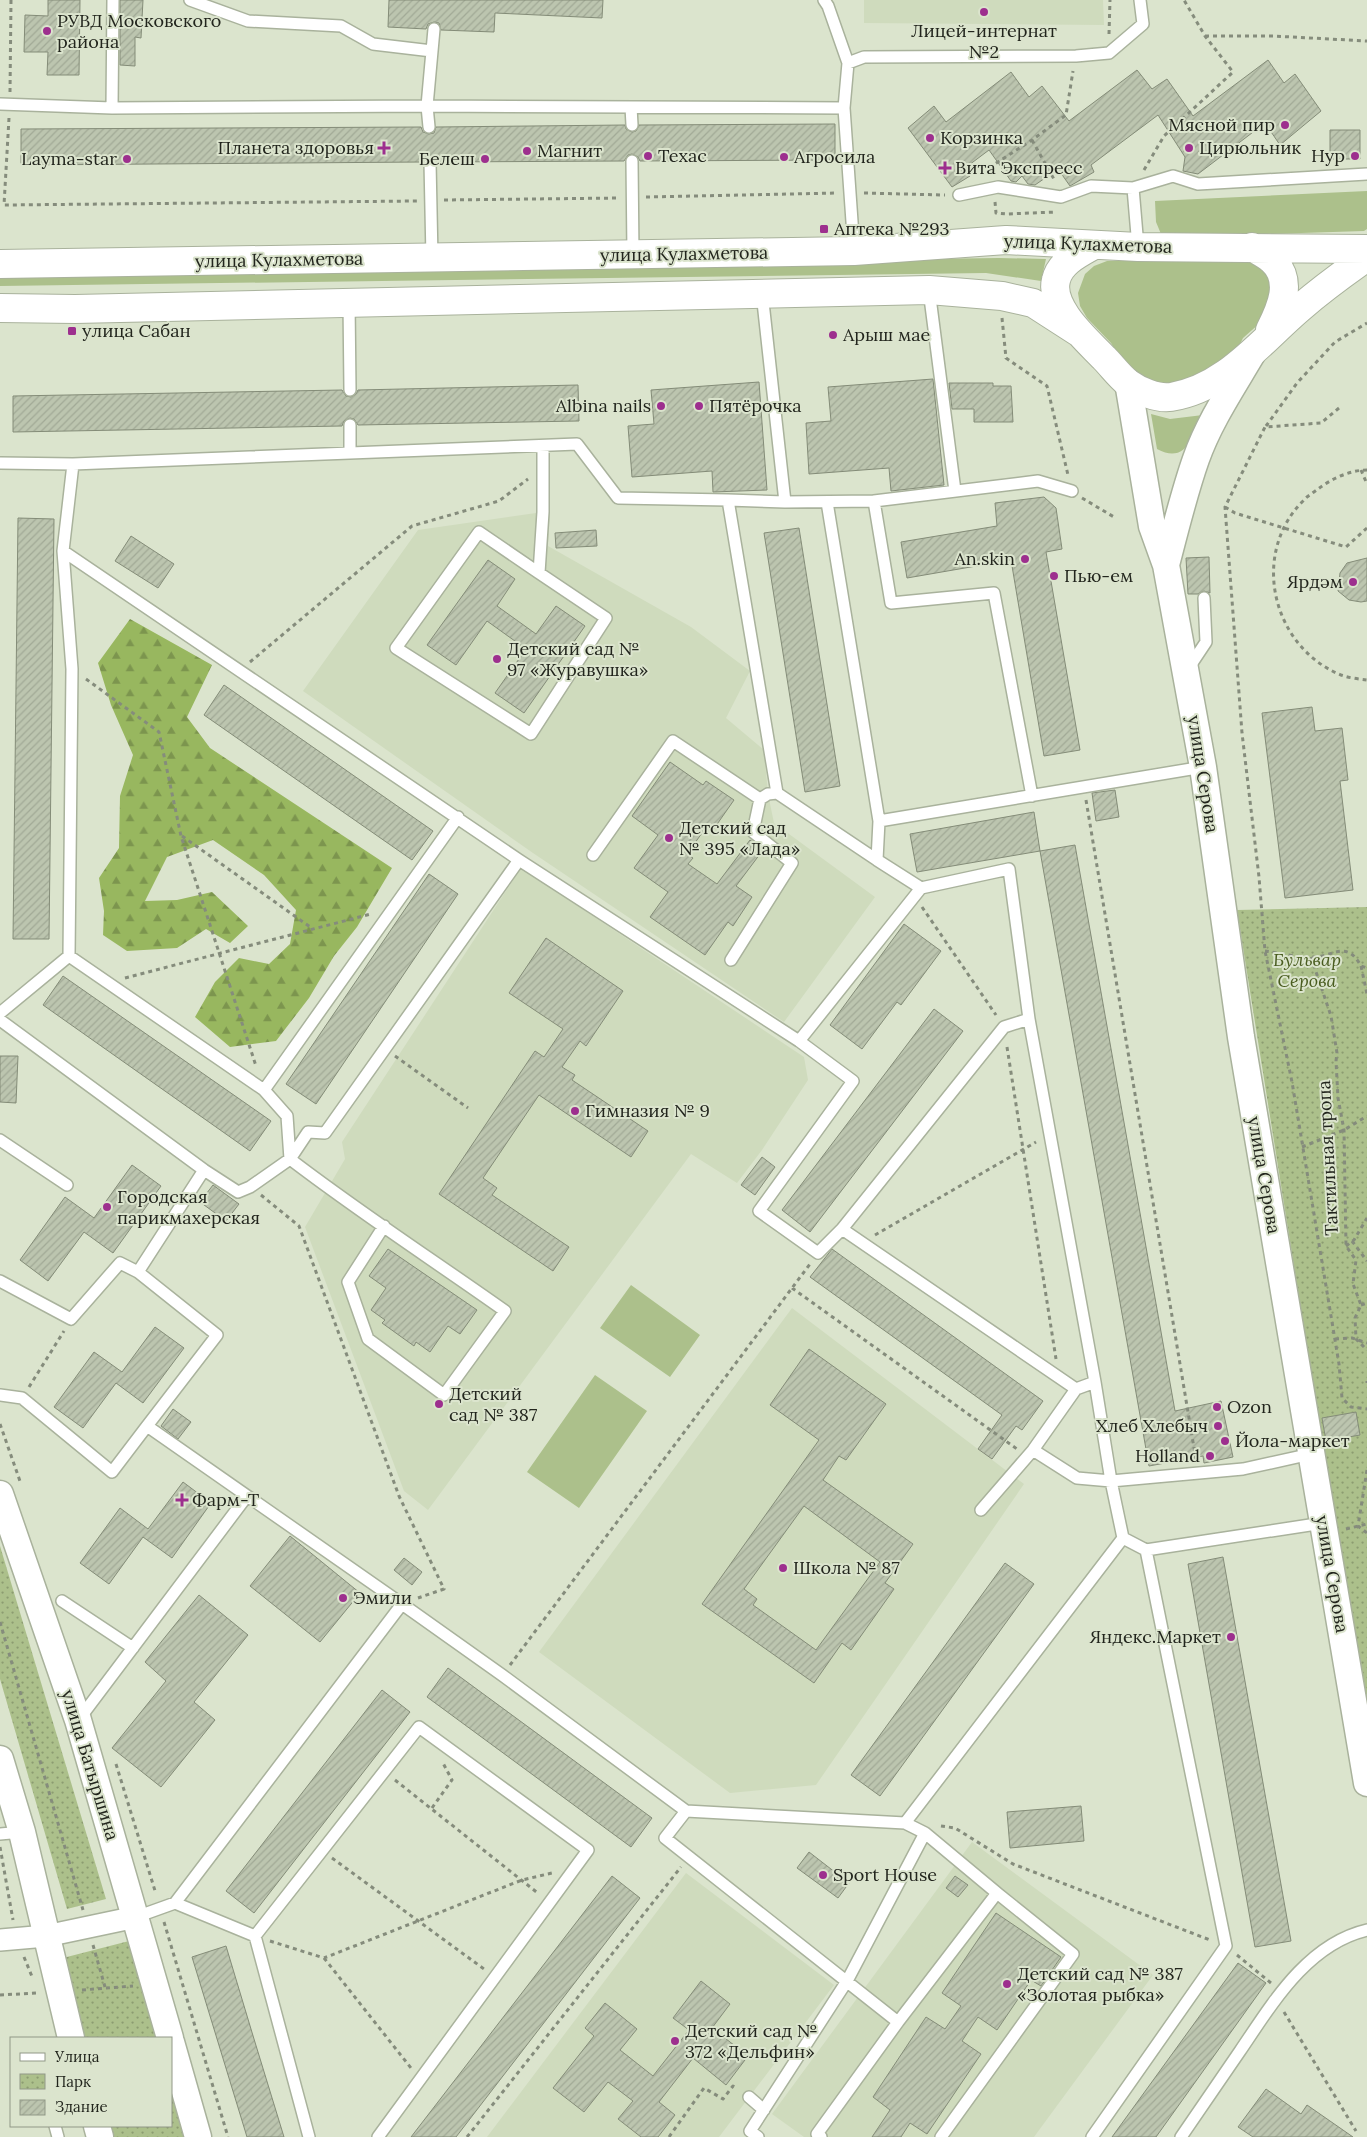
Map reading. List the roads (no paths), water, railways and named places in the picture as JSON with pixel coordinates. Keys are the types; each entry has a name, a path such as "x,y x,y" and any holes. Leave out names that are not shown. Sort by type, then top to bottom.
{"main road":[{"name":"улица Кулахметова","path":"0,264 854,252 1006,240 1138,247 1367,249"},
{"path":"1094,245 1072,257 1062,269 1056,279 1057,300 1078,332 1128,382 1146,393 1168,397 1198,390 1221,377 1259,346 1300,307 1367,257"},
{"path":"1252,247 1272,260 1282,274 1285,291 1280,309 1259,346"},
{"path":"0,308 929,290 1002,296 1032,303 1078,332"}],"street":[{"name":"улица Серова","path":"1166,565 1196,457 1224,402 1259,346"},
{"name":"улица Серова","path":"1128,382 1152,526 1166,565 1204,767 1241,1037 1311,1454 1333,1526 1367,1784"},
{"name":"улица Батыршина","path":"0,1494 78,1720 170,2037"},
{"path":"0,1759 11,1833 46,1936 71,2037"},
{"path":"0,1940 46,1936 136,1916"},
{"name":"улица Батыршина","path":"172,2044 198,2137"}],"lane":[{"path":"112,108 113,0"},
{"path":"190,0 248,22 341,26 373,44 432,51"},
{"path":"824,0 828,6 848,63 844,108 854,252"},
{"path":"848,63 864,57 1076,56 1109,53 1143,24 1140,0"},
{"path":"429,127 428,106 434,29"},
{"path":"0,104 112,108 428,106 844,108"},
{"path":"632,107 632,125"},
{"path":"632,161 633,255"},
{"path":"430,162 432,258"},
{"path":"960,195 998,188 1060,197 1091,186 1133,188 1173,176 1198,184 1367,174"},
{"path":"1133,188 1138,247"},
{"path":"929,290 955,491"},
{"path":"762,293 784,502"},
{"path":"349,302 350,390"},
{"path":"350,426 350,453"},
{"path":"0,463 72,464 577,444 618,498 784,502 874,501 1038,481 1072,491"},
{"path":"539,573 543,512 543,446"},
{"path":"69,956 72,669 63,551 72,464"},
{"path":"728,500 777,794"},
{"path":"874,501 891,603 994,593 1032,796"},
{"path":"827,502 878,821 878,860"},
{"path":"479,532 539,573 606,618 530,734 396,648 479,532"},
{"path":"63,551 519,860 799,1041 853,1081 759,1211 818,1253 842,1229 1004,1027 1029,1019"},
{"path":"1186,672 1206,642 1204,598"},
{"path":"593,854 673,740 760,799"},
{"path":"878,821 1204,767"},
{"path":"731,960 792,863 753,832 760,799 768,794 777,794 878,860 918,892"},
{"path":"264,1090 458,817"},
{"path":"0,1020 204,1170 238,1192 250,1187 290,1159 308,1132 325,1133 519,860"},
{"path":"799,1041 918,892 1009,869 1029,1019 1095,1382 1111,1481 1123,1538 905,1823"},
{"path":"69,956 264,1090 287,1116 290,1159 327,1188 384,1226 505,1311 444,1395 368,1339 365,1331 348,1282 384,1226"},
{"path":"0,1012 69,956"},
{"path":"0,1140 66,1185"},
{"path":"138,1272 204,1170"},
{"path":"842,1229 1076,1389"},
{"path":"0,1281 71,1319 120,1263 138,1272 217,1335 112,1472 22,1398 0,1395"},
{"path":"981,1510 1030,1454 1076,1389 1095,1382"},
{"path":"147,1426 502,1675 686,1810 905,1823 925,1834 1073,1954 941,2137"},
{"path":"1030,1454 1077,1478 1111,1481 1243,1469 1311,1454"},
{"path":"78,1720 247,1496"},
{"path":"1123,1538 1146,1550 1333,1526"},
{"path":"1092,2137 1226,1946 1146,1550"},
{"path":"62,1601 132,1648"},
{"path":"136,1916 175,1903 402,1604"},
{"path":"255,1936 419,1727 588,1850 378,2137"},
{"path":"686,1810 665,1838 898,2022"},
{"path":"758,2137 750,2131 847,1981 925,1834"},
{"path":"821,2137 817,2134 898,2022 997,1893"},
{"path":"175,1903 255,1936"},
{"path":"1181,2137 1280,1991 1322,1950 1367,1930"},
{"path":"255,1936 309,2137"},
{"path":"749,2097 764,2110"}],"place":[{"name":"Лицей-интернат №2","path":"984,12"},
{"name":"РУВД Московского района","path":"47,31"},
{"name":"Мясной пир","path":"1285,125"},
{"name":"Корзинка","path":"930,138"},
{"name":"Планета здоровья","path":"384,148"},
{"name":"Цирюльник","path":"1189,148"},
{"name":"Магнит","path":"527,151"},
{"name":"Техас","path":"648,156"},
{"name":"Нур","path":"1355,156"},
{"name":"Агросила","path":"784,157"},
{"name":"Layma-star","path":"127,159"},
{"name":"Белеш","path":"485,159"},
{"name":"Вита Экспресс","path":"945,168"},
{"name":"Аптека №293","path":"824,229"},
{"name":"улица Сабан","path":"72,331"},
{"name":"Арыш мае","path":"833,335"},
{"name":"Albina nails","path":"661,406"},
{"name":"Пятёрочка","path":"699,406"},
{"name":"An.skin","path":"1025,559"},
{"name":"Пью-ем","path":"1054,576"},
{"name":"Ярдәм","path":"1353,582"},
{"name":"Детский сад № 97 «Журавушка»","path":"497,659"},
{"name":"Детский сад № 395 «Лада»","path":"669,838"},
{"name":"Гимназия № 9","path":"575,1111"},
{"name":"Городская парикмахерская","path":"107,1207"},
{"name":"Детский сад № 387","path":"439,1404"},
{"name":"Ozon","path":"1217,1407"},
{"name":"Хлеб Хлебыч","path":"1218,1426"},
{"name":"Йола-маркет","path":"1225,1441"},
{"name":"Holland","path":"1210,1456"},
{"name":"Фарм-Т","path":"182,1500"},
{"name":"Школа № 87","path":"783,1568"},
{"name":"Эмили","path":"343,1598"},
{"name":"Яндекс.Маркет","path":"1231,1637"},
{"name":"Sport House","path":"823,1875"},
{"name":"Детский сад № 387 «Золотая рыбка»","path":"1007,1984"},
{"name":"Детский сад № 372 «Дельфин»","path":"675,2041"}],"park label":[{"name":"Бульвар Серова","path":"1307,970"}]}
